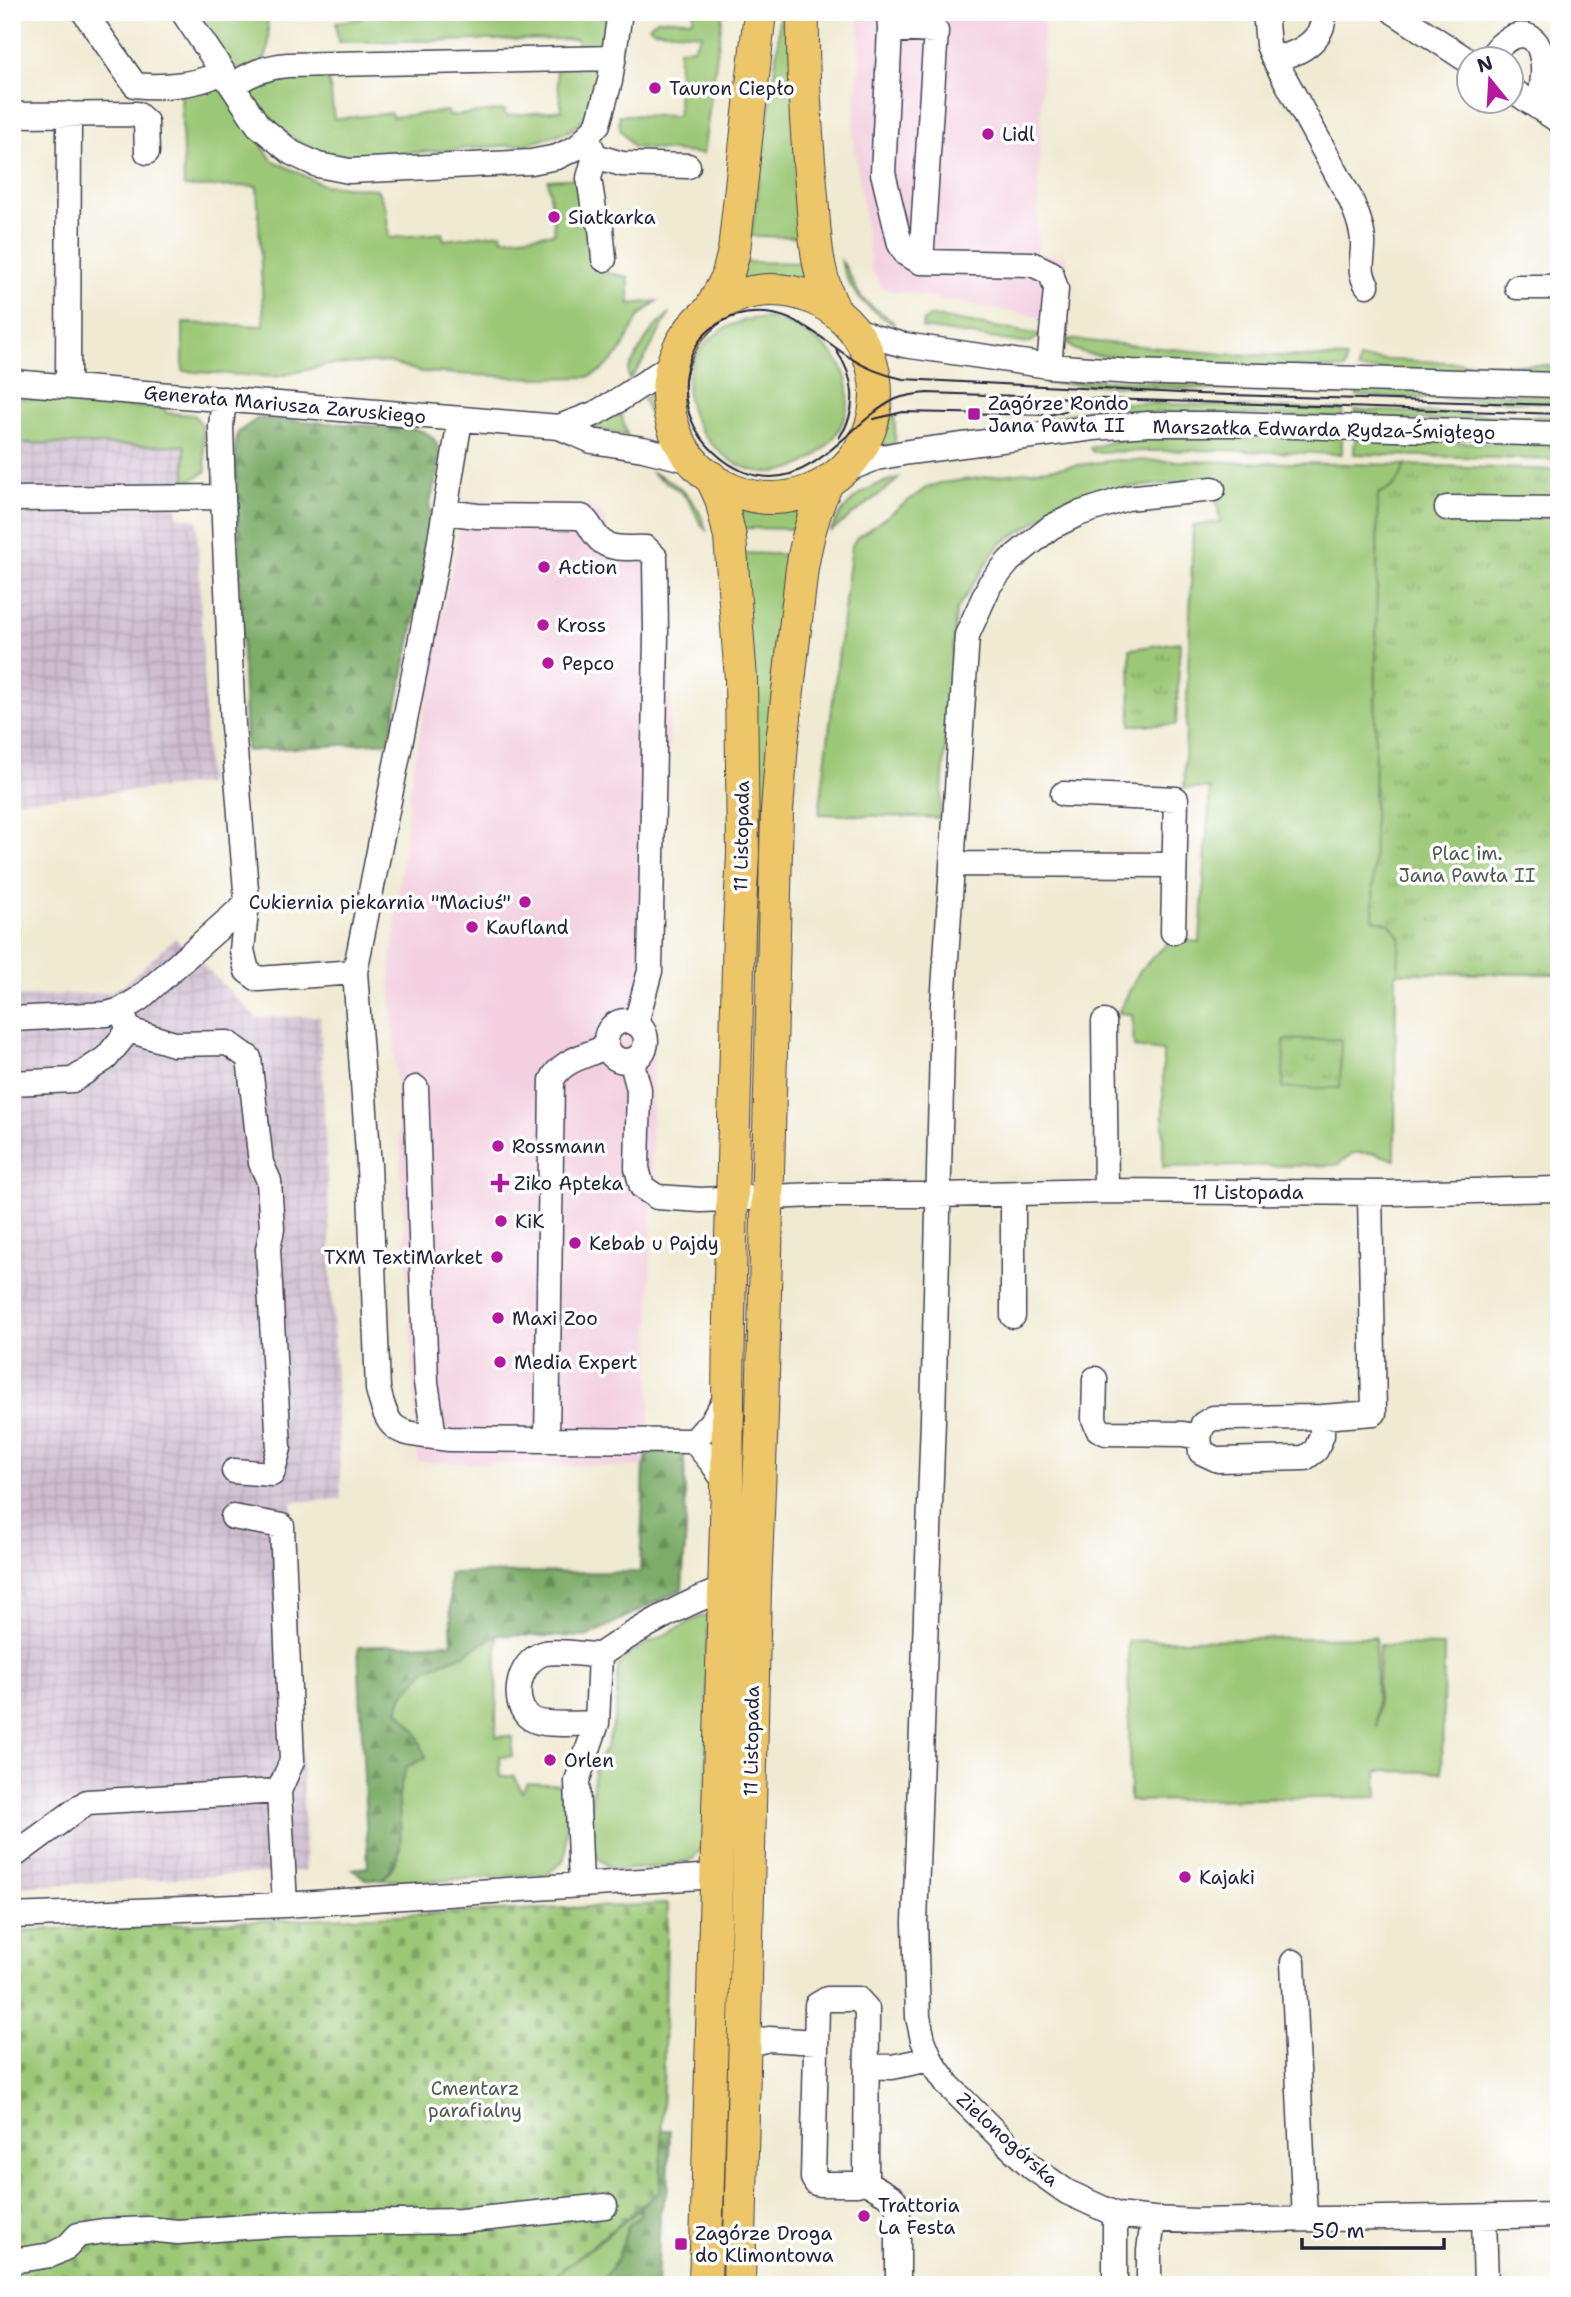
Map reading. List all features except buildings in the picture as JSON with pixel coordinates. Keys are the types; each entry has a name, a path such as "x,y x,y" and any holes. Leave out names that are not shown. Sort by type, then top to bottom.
{"main road":[{"path":"710,308 727,278 734,251 760,12"},
{"path":"803,12 806,114 817,253 822,282 842,318"},
{"path":"770,291 820,301 842,318 858,336 874,370 878,411 871,435 861,452 835,477 810,489 791,494 753,495 733,491 704,470 678,438 669,420 666,403 667,368 682,337 693,323 710,308 736,296 770,291"},
{"name":"11 Listopada","path":"704,470 721,499 730,537 741,679 743,854 705,2285"},
{"name":"11 Listopada","path":"739,2285 753,2036 748,1876 778,811 782,743 807,540 816,506 835,477"},
{"path":"724,1589 755,1589"},
{"path":"715,1876 748,1876"},
{"path":"711,2044 753,2036"}],"street":[{"path":"84,12 135,85 144,86 200,82 288,65 614,58"},
{"path":"183,12 258,125 292,153 318,165 349,171 531,162 556,157 578,147 591,147 622,164 688,166"},
{"path":"604,259 601,228 594,210 589,177 591,147 614,58 620,12"},
{"path":"1265,12 1268,45 1273,57 1360,221 1363,241 1361,276 1367,285"},
{"path":"1394,12 1456,53"},
{"path":"1273,57 1295,53 1315,40 1329,14"},
{"path":"920,262 936,31 890,20 883,173 900,244 906,254 920,262 1032,264 1051,273 1056,289 1049,366"},
{"path":"1498,46 1508,38 1525,36 1534,40 1542,57 1549,115"},
{"path":"1526,100 1549,115"},
{"path":"68,386 69,114"},
{"path":"12,115 138,114 146,122 147,152"},
{"path":"1517,287 1559,287"},
{"path":"842,318 874,338 904,345 1049,366 1131,372 1559,385"},
{"name":"Generała Mariusza Zaruskiego","path":"559,427 594,414 667,368"},
{"name":"Generała Mariusza Zaruskiego","path":"12,382 559,427 592,441 643,449 704,470"},
{"path":"223,399 223,497 233,726 247,903 243,962 247,971 258,979 355,972"},
{"path":"460,420 446,512 355,972 369,1166 378,1389 384,1412 391,1424 405,1434 449,1439 694,1441 712,1421 727,1397"},
{"name":"Marszałka Edwarda Rydza-Śmigłego","path":"835,477 876,458 909,452 1080,429 1148,424 1559,434"},
{"path":"938,1195 943,1005 967,635 990,584 1009,561 1051,527 1078,514 1127,498 1213,489"},
{"path":"12,499 223,497"},
{"path":"1447,508 1559,509"},
{"path":"446,512 477,516 582,517 590,523 599,540 611,547 646,548 655,557 650,971 636,1023"},
{"path":"1063,794 1176,799 1173,932"},
{"path":"952,864 1174,865"},
{"path":"12,1083 73,1080 106,1058 139,999 247,903"},
{"path":"12,1019 83,1016 125,1020 174,1044 228,1043 248,1058 261,1163 269,1181 272,1229 268,1249 279,1448 272,1474 234,1471"},
{"path":"620,1022 636,1023 645,1035 646,1043 632,1060 617,1058 607,1046 606,1039 614,1025 620,1022"},
{"path":"1104,1022 1106,1191"},
{"path":"547,1440 552,1080 557,1069 568,1062 607,1046"},
{"path":"632,1060 639,1089 637,1168 642,1187 657,1197 732,1199"},
{"path":"416,1088 426,1382 434,1437"},
{"name":"11 Listopada","path":"732,1199 815,1195 1106,1191 1370,1193 1559,1189"},
{"path":"1322,1416 1322,1435 1316,1450 1305,1458 1218,1460 1201,1452 1199,1437 1203,1424 1213,1418 1374,1413 1370,1193"},
{"path":"1013,1194 1013,1316"},
{"name":"Zielonogórska","path":"938,1195 934,1408 915,1971 918,2017 930,2059 948,2085 1034,2168 1067,2192 1117,2215 1153,2220 1559,2215"},
{"path":"1096,1378 1094,1419 1098,1429 1106,1433 1183,1434 1199,1437"},
{"path":"694,1441 727,1485"},
{"path":"233,1517 282,1526 292,1761 279,1791 285,1905"},
{"path":"597,1723 538,1722 524,1715 520,1707 520,1676 526,1664 544,1653 600,1655 705,1595 724,1589"},
{"path":"581,1885 577,1782 597,1723 600,1655"},
{"path":"12,1857 88,1802 279,1791"},
{"path":"12,1916 285,1905 715,1876"},
{"path":"1293,1962 1305,2219"},
{"path":"827,1999 858,1999 867,2009 864,2181 857,2184 821,2184 816,2183 813,2178 817,2005 827,1999"},
{"path":"753,2036 816,2042"},
{"path":"867,2066 892,2067 930,2059"},
{"path":"864,2181 893,2198 898,2205 898,2285"},
{"path":"12,2261 51,2255 67,2247 78,2235 103,2231 148,2229 178,2232 285,2224 460,2221 604,2206"},
{"path":"1115,2285 1117,2215"},
{"path":"1485,2217 1486,2285"},
{"path":"1149,2285 1153,2220"}],"shaded area":[{"path":"859,12 1044,12 1037,253 1066,257 1062,321 883,289 872,270 853,136 859,62"},
{"path":"12,442 185,446 185,483 178,484 177,516 197,520 208,784 12,801"},
{"path":"465,500 599,508 610,535 662,559 671,702 652,1070 650,1412 644,1467 418,1462 390,971 411,778"},
{"path":"175,938 257,1018 320,1016 341,1499 292,1502 306,1871 12,1887 12,997 110,992 126,983"}],"green space":[{"path":"197,12 294,12 267,14 267,54 257,65 233,69"},
{"path":"361,12 606,12 606,37 595,51 578,54 577,39 338,42 336,22 361,19"},
{"path":"694,12 723,12 703,154 633,147 620,129 619,115 678,116 679,49 693,48 702,34 653,30 649,26 658,19 693,20"},
{"path":"779,12 790,12 805,237 751,236 778,44"},
{"path":"555,65 604,67 592,113 569,131 528,144 356,157 322,152 293,140 258,107 250,90 253,83 324,71 330,86 334,119 391,113 392,117 447,111 448,116 505,110 506,116 562,110"},
{"path":"221,87 272,160 323,185 377,189 386,209 389,238 442,233 444,240 501,233 503,239 555,233 548,180 582,178 587,227 591,228 596,270 628,277 630,304 657,301 639,316 620,353 601,371 588,377 536,378 421,372 388,362 328,365 275,377 183,371 183,323 264,326 257,186 184,187 181,92"},
{"path":"841,261 864,300 895,324 867,307 860,299 848,282"},
{"path":"744,262 807,263 808,285 774,279 740,283"},
{"path":"670,313 629,380 628,370 645,341"},
{"path":"931,316 1042,335 1023,343 922,328 924,321"},
{"path":"766,318 794,327 819,342 841,366 848,393 844,419 829,443 808,461 782,471 753,470 725,456 702,433 689,404 691,367 699,351 727,327 745,320"},
{"path":"1066,339 1225,354 1346,358 1345,369 1217,365 1093,355 1074,349"},
{"path":"1359,359 1559,366 1559,373 1358,370"},
{"path":"1046,378 1344,388 1344,395 1045,383"},
{"path":"1357,389 1559,396 1559,403 1357,396"},
{"path":"650,395 664,441 654,440 651,418 643,399"},
{"path":"12,398 165,409 166,413 194,415 202,425 206,472 185,483 185,446 12,443"},
{"path":"1121,403 1343,410 1342,418 1159,412 1045,424 1045,420"},
{"path":"1355,410 1559,417 1559,424 1354,418"},
{"path":"621,414 627,435 592,429 592,424"},
{"path":"895,417 895,445 881,445 890,418"},
{"path":"258,418 415,429 435,441 439,450 438,472 429,507 436,519 389,742 246,751 235,447 238,432"},
{"path":"1209,434 1342,438 1342,454 1215,450 1093,452 1090,448 1114,441"},
{"path":"1355,439 1548,445 1559,454 1559,460 1354,454"},
{"path":"1117,460 1404,465 1396,483 1378,494 1373,918 1390,924 1400,937 1396,973 1395,1160 1374,1153 1353,1153 1337,1165 1163,1167 1163,1051 1134,1047 1132,1014 1118,1013 1140,970 1172,939 1200,942 1210,789 1184,788 1193,526 1220,522 1214,479 1082,492 998,546 956,611 940,818 819,814 852,545 857,538 926,488 940,483"},
{"name":"Plac im. Jana Pawła II","path":"1404,465 1559,470 1559,974 1398,973 1400,937 1390,924 1373,919 1378,494 1396,484"},
{"path":"651,472 670,481 686,494 698,510 706,530 684,495"},
{"path":"898,478 830,532 842,512 857,496 876,485"},
{"path":"738,504 768,509 802,505 796,529 741,528"},
{"path":"743,553 794,555 759,1146 751,1145 756,990"},
{"path":"1180,642 1176,725 1131,725 1130,649"},
{"path":"1341,1039 1340,1088 1283,1088 1284,1040"},
{"path":"684,1452 686,1528 682,1589 586,1637 497,1635 466,1653 426,1669 403,1695 398,1710 416,1731 426,1757 406,1768 402,1781 399,1795 401,1840 396,1860 382,1880 366,1879 351,1869 368,1867 358,1647 452,1643 449,1573 640,1572 644,1467 648,1453"},
{"path":"708,1616 706,1843 693,1859 665,1866 622,1870 611,1868 592,1850 590,1818 595,1762 606,1749 616,1713 618,1667 629,1653 700,1617"},
{"path":"497,1635 496,1736 513,1737 512,1756 500,1757 501,1777 514,1776 522,1792 528,1783 566,1785 566,1850 563,1861 547,1874 432,1881 382,1880 391,1870 399,1849 400,1786 416,1731 398,1710 402,1695 426,1669 466,1653"},
{"path":"1375,1637 1377,1728 1379,1645 1444,1646 1442,1772 1377,1771 1378,1797 1130,1801 1128,1641"},
{"name":"Cmentarz parafialny","path":"668,1904 660,2191 543,2285 12,2285 12,1931"},
{"path":"661,2130 670,2130 668,2188 660,2212 657,2285 600,2285 618,2257 628,2226 641,2214 640,2208 660,2191"},
{"path":"668,2188 660,2212 657,2285 543,2285"}],"tram line":[{"path":"1559,405 1199,394 903,379 862,365 799,323 765,313 738,315 716,325 699,341 689,362 685,384 688,408 697,431 714,452 740,470 771,477 805,468 896,399 927,393 1559,414"},
{"path":"836,350 847,371 852,394 850,416 839,438"},
{"path":"874,419 903,412 1049,415 1099,403"}],"place":[{"name":"Tauron Ciepło","path":"655,88"},
{"name":"Lidl","path":"988,134"},
{"name":"Siatkarka","path":"554,217"},
{"name":"Zagórze Rondo Jana Pawła II","path":"974,414"},
{"name":"Action","path":"544,567"},
{"name":"Kross","path":"543,625"},
{"name":"Pepco","path":"548,663"},
{"name":"Cukiernia piekarnia \"Maciuś\"","path":"525,902"},
{"name":"Kaufland","path":"472,927"},
{"name":"Rossmann","path":"498,1146"},
{"name":"Ziko Apteka","path":"500,1183"},
{"name":"KiK","path":"501,1221"},
{"name":"Kebab u Pajdy","path":"575,1243"},
{"name":"TXM TextiMarket","path":"497,1257"},
{"name":"Maxi Zoo","path":"498,1318"},
{"name":"Media Expert","path":"500,1362"},
{"name":"Orlen","path":"550,1760"},
{"name":"Kajaki","path":"1185,1877"},
{"name":"Trattoria La Festa","path":"864,2216"},
{"name":"Zagórze Droga do Klimontowa","path":"681,2244"}]}
